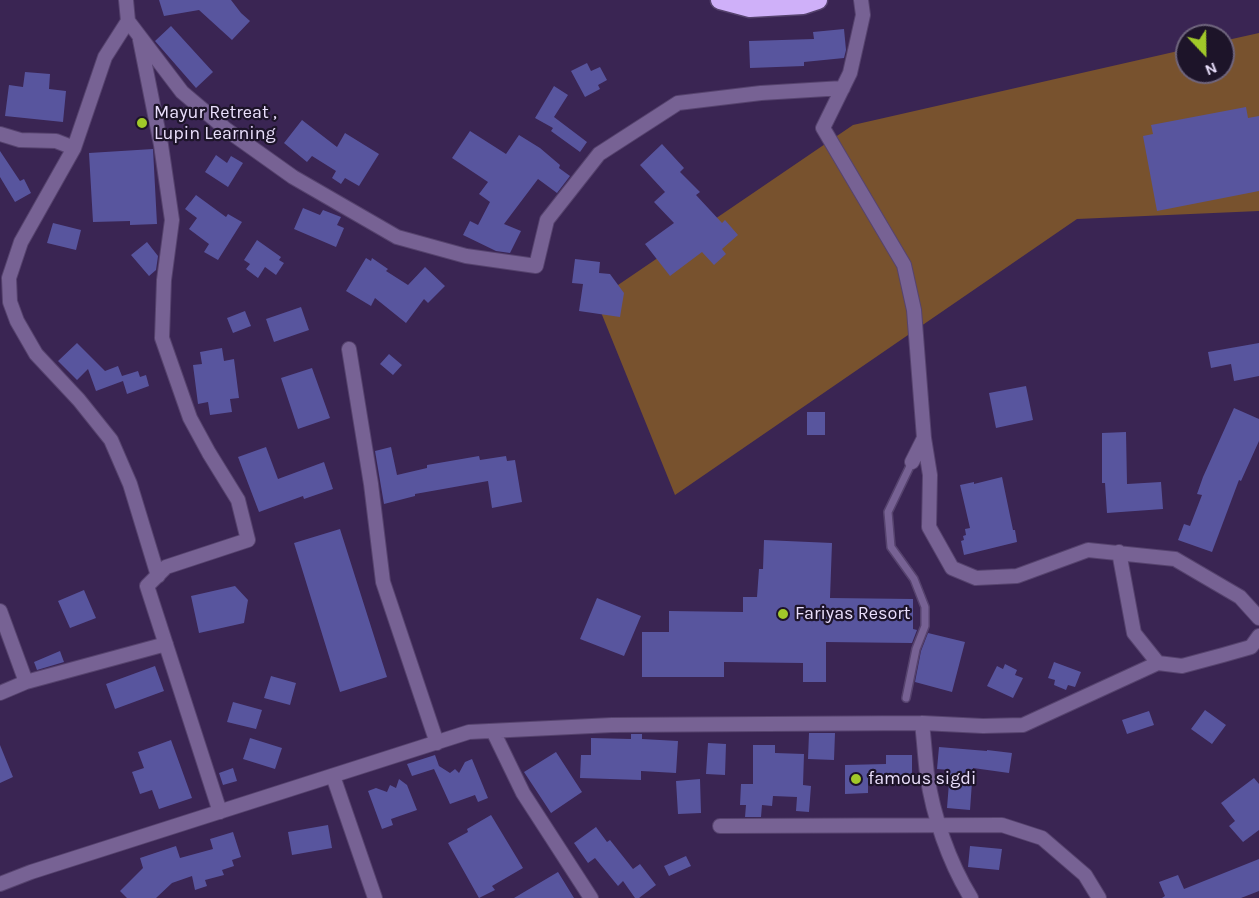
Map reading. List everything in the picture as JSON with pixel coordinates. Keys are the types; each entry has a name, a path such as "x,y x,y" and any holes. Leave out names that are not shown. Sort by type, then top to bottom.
{"highway":[{"path":"720,0 750,8 803,5 818,0"}],"street":[{"path":"126,0 128,21 182,92 226,130 293,177 397,237 466,256 536,266 547,220 599,154 678,103 761,93 843,88"},
{"path":"861,0 863,15 850,73 823,128 904,265 914,310 924,438 930,476 929,527 952,568 976,578 1017,576 1088,550 1175,559 1240,597 1259,618"},
{"path":"128,21 105,57 74,148 21,242 9,278 10,302 17,321 36,354 79,400 111,440 130,484 158,576"},
{"path":"139,35 161,145 172,220 164,280 162,339 190,418 238,500 248,540 166,567 147,586 220,812"},
{"path":"0,134 20,140 56,141 74,148"},
{"path":"349,349 371,484 383,582 437,743"},
{"path":"912,462 924,438"},
{"path":"1119,552 1134,633 1158,663"},
{"path":"0,611 26,682"},
{"path":"0,884 31,872 469,732 612,725 922,723 1023,725 1158,663 1182,666 1223,656 1251,647 1259,636"},
{"path":"0,693 26,682 166,645"},
{"path":"922,723 927,776 939,826 959,878 971,898"},
{"path":"493,731 523,793 591,898"},
{"path":"333,776 375,898"},
{"path":"720,826 1002,825 1042,838 1084,875 1100,898"}],"lane":[{"path":"906,698 916,649 925,626 925,607 914,579 891,547 888,512 912,462"}],"shaded area":[{"path":"1259,33 1259,211 1077,219 675,495 596,300 853,125 1175,52 1175,84 1235,84 1235,38"}],"building":[{"path":"159,0 231,0 250,21 232,40 199,10 164,16"},
{"path":"171,26 213,72 196,88 155,41"},
{"path":"844,29 846,50 844,58 804,62 804,66 750,68 749,41 814,39 813,32"},
{"path":"587,63 591,71 600,67 607,80 598,85 600,89 585,97 571,71"},
{"path":"25,72 50,74 49,89 66,91 63,122 5,116 9,85 23,87"},
{"path":"554,86 568,95 554,117 587,142 580,152 551,131 553,128 535,118"},
{"path":"1246,107 1248,118 1259,116 1259,191 1157,211 1143,136 1153,134 1151,125"},
{"path":"302,120 337,147 345,133 379,154 359,186 345,178 341,184 332,178 336,171 312,156 307,162 284,143"},
{"path":"470,131 506,154 519,135 540,148 570,176 557,193 538,179 504,224 521,231 510,253 496,251 463,235 470,221 478,225 490,202 479,194 488,182 452,158"},
{"path":"662,144 684,168 680,172 700,192 696,195 722,223 725,220 738,235 722,249 726,254 714,265 702,252 670,276 645,244 674,223 654,202 665,192 640,165"},
{"path":"153,149 157,224 130,225 130,221 93,222 89,153"},
{"path":"0,151 20,181 24,179 31,193 15,202 0,177"},
{"path":"216,155 227,163 231,156 243,163 228,187 205,172"},
{"path":"196,195 226,217 228,214 242,222 218,260 204,252 209,244 189,229 197,218 185,209"},
{"path":"303,208 320,215 323,210 341,217 337,225 344,228 336,247 294,229"},
{"path":"53,223 81,230 76,250 47,243"},
{"path":"257,240 281,257 279,260 284,263 276,275 265,267 258,278 246,269 250,264 244,260"},
{"path":"147,242 158,256 156,270 149,276 131,255"},
{"path":"366,258 371,261 372,258 388,269 386,271 408,285 425,267 445,286 428,303 424,299 406,323 375,298 371,306 346,291"},
{"path":"575,259 600,262 599,273 610,274 624,293 620,317 579,311 583,284 572,283"},
{"path":"301,307 309,330 274,342 266,319"},
{"path":"245,311 251,326 233,333 227,318"},
{"path":"77,343 105,371 118,366 122,376 138,371 140,377 146,375 149,386 127,394 123,381 96,391 88,369 77,380 58,361"},
{"path":"1259,343 1259,376 1234,381 1231,364 1211,368 1208,352"},
{"path":"222,348 224,361 234,359 239,398 230,399 232,412 210,415 208,402 198,404 193,365 202,364 200,352"},
{"path":"389,354 402,365 393,375 380,364"},
{"path":"312,368 330,418 298,429 281,378"},
{"path":"1026,386 1033,420 996,428 989,393"},
{"path":"1234,408 1259,419 1259,441 1241,481 1239,480 1212,552 1178,540 1184,524 1190,526 1202,495 1197,494 1203,477"},
{"path":"807,412 825,412 825,435 807,435"},
{"path":"1126,432 1127,484 1161,482 1163,509 1107,513 1105,483 1102,483 1102,433"},
{"path":"266,447 278,479 324,462 333,489 304,499 303,496 259,512 238,457"},
{"path":"391,447 397,475 427,468 427,465 479,456 480,460 506,456 507,461 515,460 522,502 492,508 488,481 415,494 415,496 384,504 375,451"},
{"path":"1002,477 1017,542 964,555 961,541 966,535 965,529 970,528 960,485"},
{"path":"340,529 387,677 340,692 294,543"},
{"path":"764,540 832,543 830,598 913,599 913,629 917,630 912,643 826,642 826,682 803,682 803,663 724,662 724,677 642,677 642,632 669,632 669,611 743,612 743,597 757,597 759,569 763,569"},
{"path":"235,586 248,600 244,623 199,633 191,596"},
{"path":"84,590 96,618 70,628 58,601"},
{"path":"597,598 641,616 624,656 580,639"},
{"path":"928,633 965,642 952,692 915,682 921,651"},
{"path":"60,651 64,662 37,670 34,662"},
{"path":"1054,662 1081,672 1075,687 1068,685 1066,690 1054,685 1055,680 1048,678"},
{"path":"1005,664 1017,670 1015,675 1023,678 1013,698 987,686 997,666 1003,669"},
{"path":"155,666 164,691 115,709 106,684"},
{"path":"271,676 296,683 290,705 264,698"},
{"path":"233,702 262,710 256,729 227,722"},
{"path":"1205,710 1226,725 1212,744 1191,729"},
{"path":"1149,711 1154,725 1127,734 1122,720"},
{"path":"809,733 835,733 834,760 808,759"},
{"path":"631,734 642,734 642,739 678,741 676,773 641,771 641,780 580,778 581,755 591,755 591,738 631,739"},
{"path":"250,738 282,748 275,769 243,759"},
{"path":"171,740 192,798 159,809 152,790 140,794 132,772 144,768 138,752"},
{"path":"708,743 726,744 725,775 706,774"},
{"path":"0,745 13,777 0,783"},
{"path":"753,745 775,745 775,753 804,754 803,785 811,786 809,812 796,811 797,797 773,796 772,806 762,805 761,817 745,817 746,805 740,805 741,784 753,784"},
{"path":"939,747 1012,753 1009,773 973,768 970,810 947,808 950,770 937,769"},
{"path":"556,752 582,792 551,813 524,772"},
{"path":"435,755 439,766 450,773 455,769 459,773 465,762 472,759 488,798 478,802 475,795 450,804 434,769 412,776 407,764"},
{"path":"886,755 912,755 912,778 868,777 868,793 845,794 845,765 886,764"},
{"path":"233,768 237,781 223,785 219,773"},
{"path":"1254,778 1259,784 1259,830 1243,842 1229,826 1235,821 1221,803"},
{"path":"399,779 407,785 417,810 391,819 393,825 382,829 368,791 376,788 387,792 390,785 396,788"},
{"path":"700,779 701,813 678,814 676,781"},
{"path":"491,815 523,868 492,886 495,890 479,898 448,843"},
{"path":"328,825 332,848 292,855 288,832"},
{"path":"596,827 607,842 610,840 633,869 640,864 656,885 639,898 635,898 623,881 618,886 595,858 588,863 574,843"},
{"path":"233,832 241,857 232,860 234,866 222,870 224,875 205,880 207,886 195,890 192,876 172,883 156,898 127,898 120,891 143,868 140,858 176,846 180,858 213,849 210,839"},
{"path":"970,846 1002,849 999,870 968,867"},
{"path":"686,856 691,866 669,876 664,866"},
{"path":"1259,859 1259,891 1241,898 1162,898 1165,896 1159,882 1178,875 1184,889"},
{"path":"558,872 574,898 514,898"}],"place":[{"name":"Mayur Retreat , Lupin Learning","path":"142,123"},
{"name":"Fariyas Resort","path":"783,614"},
{"name":"famous sigdi","path":"856,779"}]}
